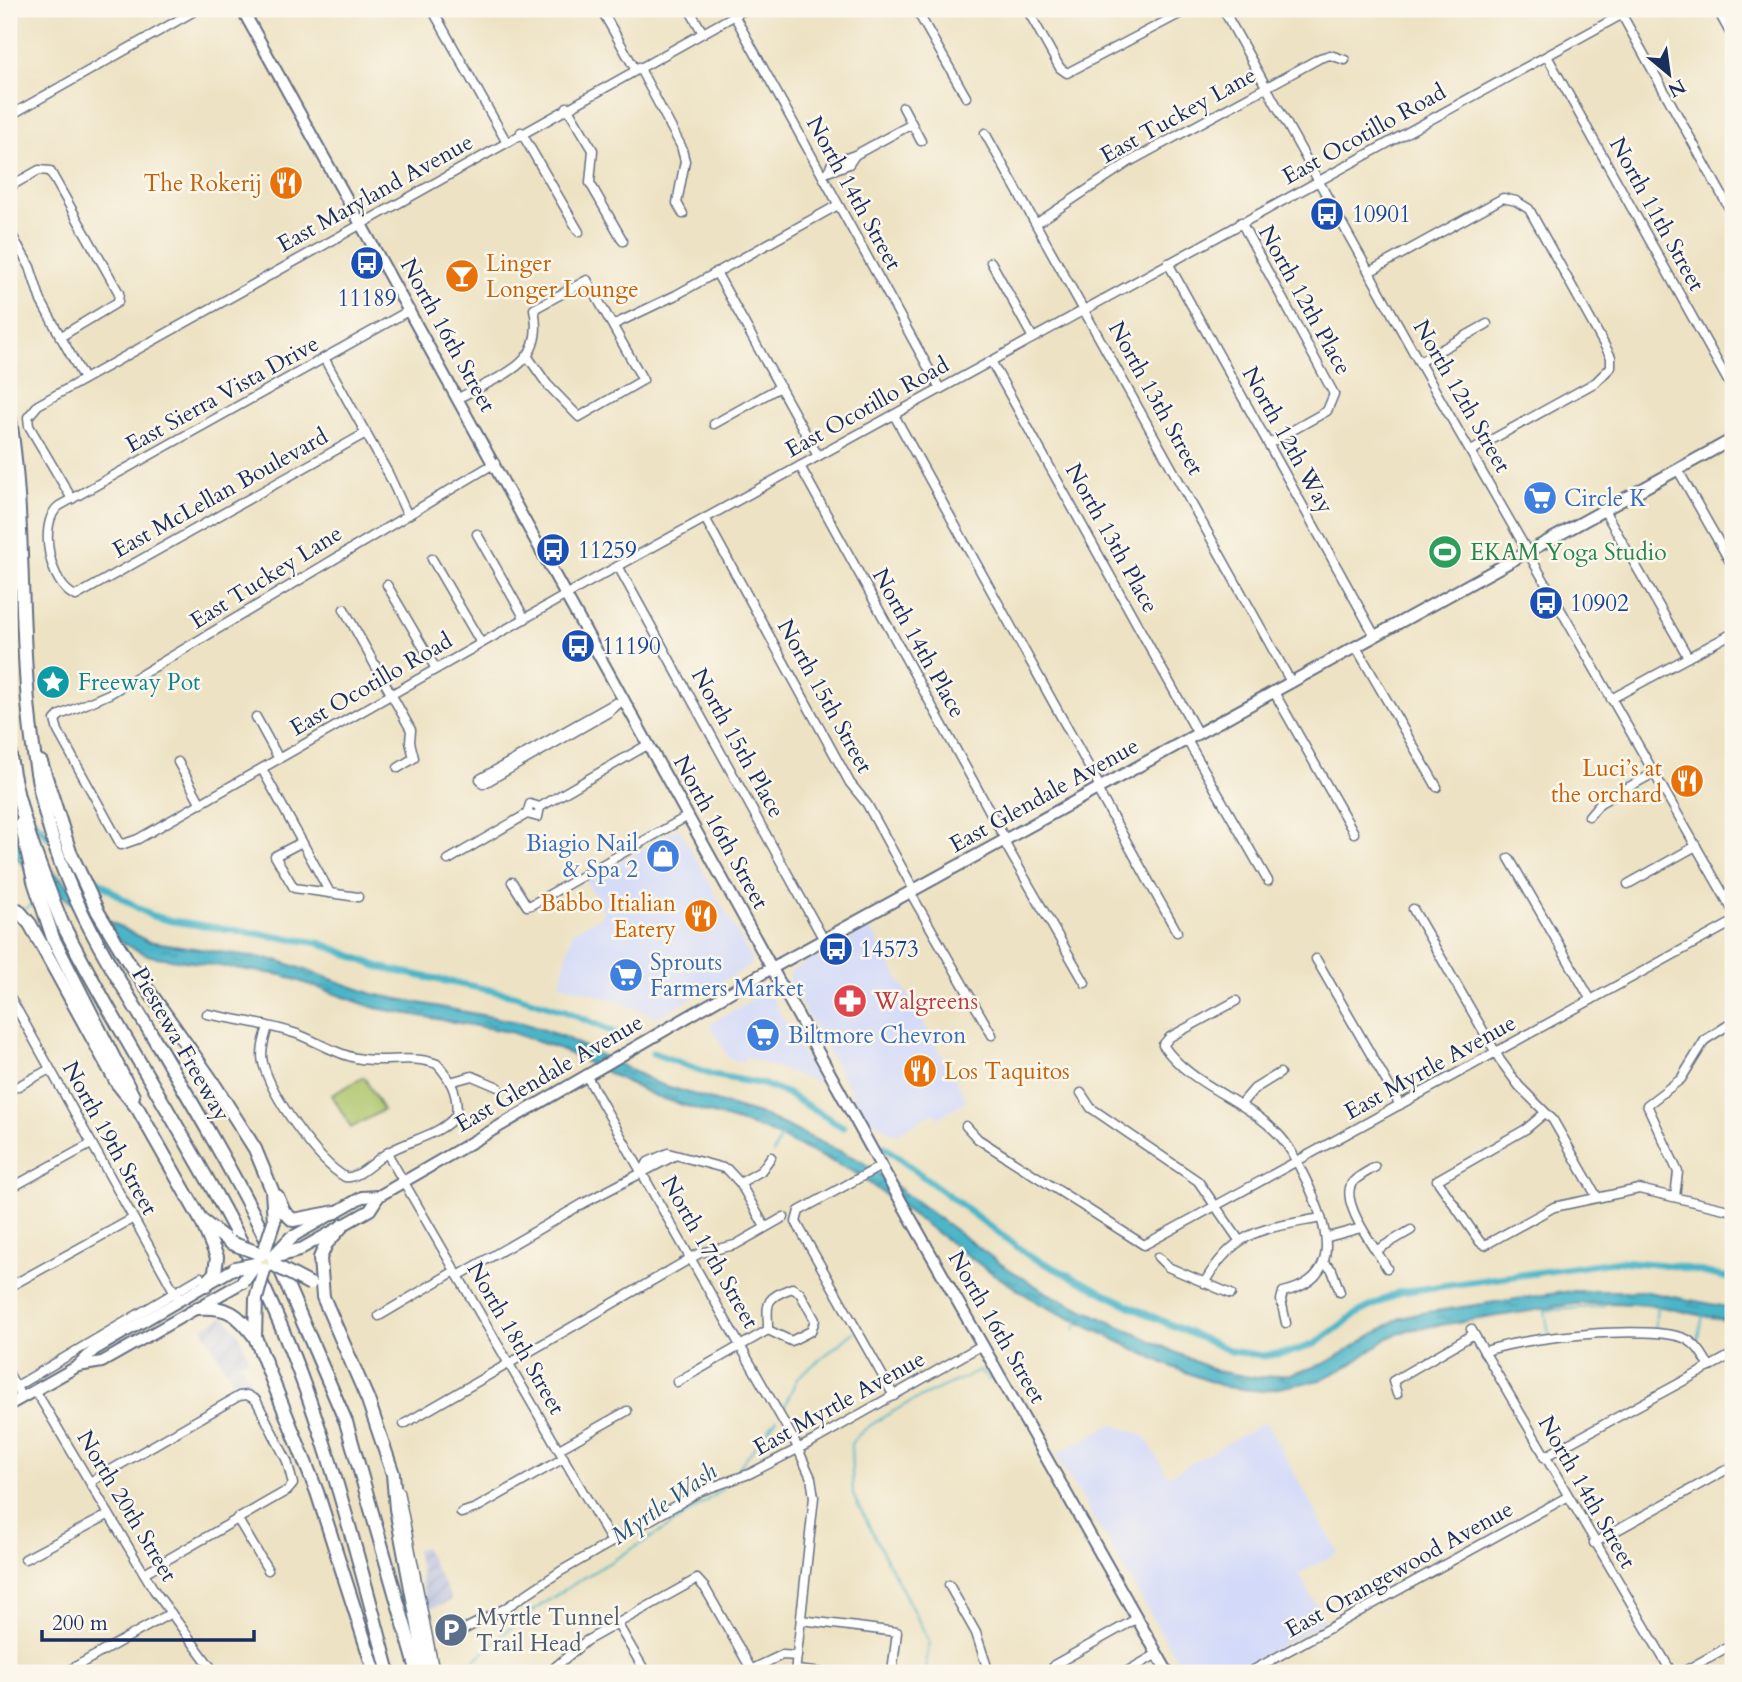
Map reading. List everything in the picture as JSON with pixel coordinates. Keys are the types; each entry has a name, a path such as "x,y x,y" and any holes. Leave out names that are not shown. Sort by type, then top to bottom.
{"highway":[{"name":"Piestewa Freeway","path":"9,413 18,468 33,746 40,790 66,876 93,936 251,1209 310,1334 349,1433 418,1673"},
{"path":"33,746 44,769 80,876 118,946 210,1078 255,1149 284,1212 293,1220 302,1221 318,1214 336,1212"},
{"name":"Piestewa Freeway","path":"9,749 19,798 44,878 62,923 236,1231 288,1341 338,1484 389,1673"},
{"path":"19,798 23,840 44,916 68,972 126,1078 138,1109 201,1220 217,1264 203,1281"},
{"path":"13,911 30,924 117,1083 138,1109"},
{"path":"255,1337 256,1299 274,1222 272,1190"},
{"path":"201,1220 231,1243 295,1273 323,1297"},
{"path":"343,1225 326,1244 320,1258 323,1297 368,1401 393,1474 396,1509 427,1673"},
{"path":"243,1282 292,1237"},
{"path":"235,1268 299,1250"},
{"path":"198,1308 219,1307 231,1311 243,1320 255,1337 322,1504 375,1673"}],"main road":[{"name":"North 16th Street","path":"242,9 879,1163 1168,1673"},
{"name":"East Glendale Avenue","path":"299,1250 370,1210 379,1196 403,1181 772,968 1733,439"},
{"name":"East Glendale Avenue","path":"292,1237 362,1197 379,1196"},
{"path":"9,1405 78,1366 94,1350 176,1296 235,1268"},
{"path":"78,1366 102,1362 243,1282"}],"street":[{"path":"9,116 198,9"},
{"path":"432,9 506,141"},
{"path":"601,9 681,146 685,162 677,204 683,214"},
{"path":"689,9 703,33"},
{"name":"East Maryland Avenue","path":"72,499 32,433 28,417 38,404 521,132 746,9"},
{"path":"916,9 966,97"},
{"path":"1027,9 1067,74 1189,9"},
{"name":"North 12th Street","path":"1223,9 1419,362 1733,911"},
{"name":"East Ocotillo Road","path":"123,847 618,566 1632,9"},
{"path":"1717,9 1733,38"},
{"name":"North 14th Street","path":"734,15 825,172 838,205 940,389"},
{"path":"1622,15 1733,215"},
{"name":"East Tuckey Lane","path":"1037,223 1129,162 1320,58 1330,55 1345,60"},
{"name":"North 11th Street","path":"1547,56 1733,390"},
{"path":"567,107 593,150 590,183 623,241"},
{"path":"903,107 922,141"},
{"path":"825,172 912,124"},
{"path":"521,132 579,232"},
{"name":"North 13th Street","path":"985,133 1291,682"},
{"path":"9,187 39,170 50,171 119,293 118,302 111,309 60,337"},
{"path":"1369,272 1497,201 1510,198 1529,209 1611,357 1607,373 1597,382 1471,451"},
{"path":"613,325 838,205"},
{"name":"North 12th Place","path":"1241,222 1334,394 1327,411 1268,444"},
{"path":"9,230 30,267 41,301 84,379"},
{"path":"991,262 1033,338"},
{"name":"North 12th Way","path":"1168,263 1375,636"},
{"path":"716,272 818,456"},
{"path":"459,398 528,357 536,343 534,309 587,279 643,380 579,417 547,384 528,357"},
{"name":"East Sierra Vista Drive","path":"52,512 410,310"},
{"path":"1419,362 1487,324"},
{"path":"324,358 407,514"},
{"name":"North 13th Place","path":"991,360 1198,734"},
{"path":"714,424 780,387"},
{"path":"894,415 1177,932"},
{"name":"East McLellan Boulevard","path":"52,512 49,520 49,555 54,570 72,596 93,587 366,433"},
{"name":"East Tuckey Lane","path":"123,847 58,731 55,720 66,710 109,694 214,633 495,463"},
{"name":"North 14th Place","path":"800,466 1085,983"},
{"path":"1678,470 1733,567"},
{"path":"1604,510 1688,657"},
{"name":"North 15th Street","path":"705,518 850,783 867,804 992,1035"},
{"path":"477,534 525,619"},
{"path":"432,559 481,643"},
{"name":"North 15th Place","path":"618,566 824,940"},
{"path":"387,584 436,669"},
{"path":"344,609 411,730 410,742 414,758 398,768"},
{"path":"1611,699 1733,633"},
{"path":"1356,647 1437,787"},
{"path":"1274,692 1354,833"},
{"path":"482,781 609,712 624,699"},
{"path":"256,716 279,759"},
{"path":"1187,740 1268,881"},
{"path":"448,860 527,814 530,804 540,807 649,744"},
{"path":"178,762 201,804"},
{"path":"262,769 330,893"},
{"path":"1589,816 1600,803 1654,773"},
{"path":"512,882 527,906 688,816"},
{"path":"302,842 275,856 294,888 358,897"},
{"path":"1628,884 1696,846"},
{"path":"1508,858 1591,1000"},
{"path":"1413,909 1496,1053 1519,1086 1553,1120 1597,1197"},
{"name":"East Myrtle Avenue","path":"966,1126 978,1139 1144,1245 1733,922"},
{"path":"1316,959 1400,1105"},
{"name":"North 19th Street","path":"9,995 176,1296"},
{"path":"1236,1001 1170,1037 1163,1045 1178,1064 1241,1104 1280,1136 1297,1162 1328,1237 1324,1263 1314,1276 1295,1289 1283,1292 1281,1300 1286,1323"},
{"path":"207,1014 268,1026 303,1036 354,1058 429,1061 437,1064 450,1082 457,1108 452,1121 387,1153 350,1178 336,1172 319,1156 279,1096 263,1063 263,1044 268,1026"},
{"path":"1675,1197 1678,1172 1647,1105 1681,1079 1705,1040 1733,1021"},
{"path":"9,1091 50,1069"},
{"name":"North 17th Street","path":"591,1073 642,1173 799,1449 811,1478 814,1497 795,1672"},
{"path":"1241,1104 1254,1089 1280,1073"},
{"path":"450,1082 472,1076 498,1087"},
{"path":"1081,1094 1091,1108 1198,1181 1239,1240"},
{"path":"1545,1113 1526,1129 1437,1180 1480,1242 1485,1245 1518,1234 1553,1207 1639,1189 1733,1211"},
{"path":"9,1189 91,1144"},
{"name":"North 18th Street","path":"387,1153 612,1542"},
{"path":"379,1316 674,1156 727,1169 740,1183 765,1227"},
{"path":"740,1183 761,1171 771,1157"},
{"path":"879,1163 799,1211 796,1222 894,1396"},
{"path":"1375,1167 1357,1178 1350,1186 1349,1195 1361,1228 1387,1268"},
{"path":"404,1423 691,1258 711,1249 735,1245 784,1217"},
{"path":"9,1287 132,1219"},
{"path":"1204,1283 1219,1258 1239,1240 1270,1228 1321,1219"},
{"path":"1328,1237 1361,1228"},
{"path":"1377,1250 1410,1230"},
{"path":"1158,1257 1168,1267 1231,1294"},
{"path":"1324,1263 1332,1270 1340,1292"},
{"path":"786,1290 797,1290 815,1320 815,1327 791,1341 768,1330 768,1301 786,1290"},
{"path":"15,1387 176,1296"},
{"path":"677,1382 768,1330"},
{"name":"North 14th Street","path":"1397,1394 1393,1381 1472,1331 1672,1673"},
{"path":"1484,1352 1498,1346 1578,1334 1669,1335 1686,1339 1696,1345 1710,1367"},
{"name":"East Myrtle Avenue","path":"457,1633 504,1609 612,1542 710,1486 749,1474 799,1449 982,1345"},
{"path":"1544,1457 1733,1354"},
{"path":"9,1374 22,1398"},
{"name":"North 20th Street","path":"35,1390 144,1573 215,1673"},
{"path":"90,1482 239,1396 247,1395 256,1400 293,1475 293,1484 288,1490 144,1573"},
{"path":"559,1449 627,1411"},
{"path":"461,1513 476,1508 564,1458"},
{"path":"1594,1543 1733,1466"},
{"path":"393,1474 404,1507 436,1673"},
{"name":"East Orangewood Avenue","path":"1248,1673 1567,1497"},
{"path":"25,1559 108,1515"},
{"path":"237,1518 268,1570"},
{"path":"548,1673 586,1641 697,1579 705,1588 748,1671 782,1655 797,1656"},
{"path":"949,1585 976,1633 989,1673"},
{"path":"64,1673 172,1613"},
{"path":"1054,1665 1136,1619"},
{"path":"801,1620 897,1632 892,1673"},
{"path":"617,1623 646,1673"},
{"path":"1681,1673 1733,1644"},
{"path":"1124,1673 1157,1654"},
{"path":"795,1672 824,1673"}],"shaded area":[{"path":"679,828 752,959 750,966 657,1018 618,1001 560,984 572,933 601,916 603,910 586,881"},
{"path":"870,928 967,1100 938,1118 933,1113 895,1135 871,1119 867,1120 788,980 792,970"},
{"path":"761,994 771,996 819,1083 745,1057 742,1062 729,1058 710,1024"},
{"path":"224,1316 238,1331 249,1358 240,1363 254,1387 237,1387 202,1328"},
{"path":"1266,1422 1338,1552 1299,1574 1325,1621 1230,1673 1185,1673 1056,1454 1113,1424 1145,1437 1168,1476"},
{"path":"424,1547 452,1600 427,1608 416,1550"}],"green space":[{"path":"364,1077 383,1110 351,1128 332,1095"}],"water":[{"path":"9,832 109,921 147,941 280,961 373,994 523,1023 564,1037 659,1084 765,1116 861,1161 1001,1264 1047,1293 1216,1371 1256,1378 1292,1374 1326,1363 1398,1319 1571,1291 1642,1291 1733,1308 1733,1322 1652,1305 1575,1304 1408,1330 1388,1338 1352,1364 1320,1380 1262,1391 1225,1387 1172,1367 1040,1304 986,1269 854,1172 765,1130 657,1097 560,1049 510,1032 375,1008 282,975 150,956 126,945 25,867 9,849"}],"waterway":[{"path":"9,796 50,838"},
{"path":"80,868 150,915 172,921 320,943 382,968 514,995 565,1011 625,1037"},
{"path":"25,909 35,902"},
{"path":"653,1053 713,1075 762,1084 786,1093 843,1127"},
{"path":"773,1153 781,1136"},
{"path":"884,1147 1028,1255 1144,1313 1231,1351 1262,1356 1291,1352 1315,1344 1356,1314 1400,1292 1620,1261 1676,1266 1733,1279"},
{"path":"1549,1334 1545,1311 1604,1306 1604,1303"},
{"path":"1655,1331 1657,1305"},
{"path":"1696,1344 1704,1312"},
{"name":"Myrtle Wash","path":"1075,1330 1078,1321"},
{"name":"Myrtle Wash","path":"782,1412 797,1378 854,1332"},
{"path":"925,1673 929,1641 853,1495 851,1444 873,1423 930,1393 980,1371 988,1380 996,1376"},
{"name":"Myrtle Wash","path":"730,1478 777,1419"},
{"name":"Myrtle Wash","path":"463,1673 491,1644 522,1619 691,1512 723,1488"}],"place":[{"name":"The Rokerij","path":"286,183"},
{"name":"10901","path":"1327,214"},
{"name":"11189","path":"367,263"},
{"name":"Linger Longer Lounge","path":"462,276"},
{"name":"Circle K","path":"1540,498"},
{"name":"11259","path":"553,550"},
{"name":"EKAM Yoga Studio","path":"1445,552"},
{"name":"10902","path":"1546,603"},
{"name":"11190","path":"578,646"},
{"name":"Freeway Pot","path":"53,682"},
{"name":"Luci’s at the orchard","path":"1687,781"},
{"name":"Biagio Nail & Spa 2","path":"663,856"},
{"name":"Babbo Itialian Eatery","path":"701,916"},
{"name":"14573","path":"836,949"},
{"name":"Sprouts Farmers Market","path":"626,975"},
{"name":"Walgreens","path":"850,1001"},
{"name":"Biltmore Chevron","path":"763,1035"},
{"name":"Los Taquitos","path":"920,1071"},
{"name":"Myrtle Tunnel Trail Head","path":"451,1630"}]}
